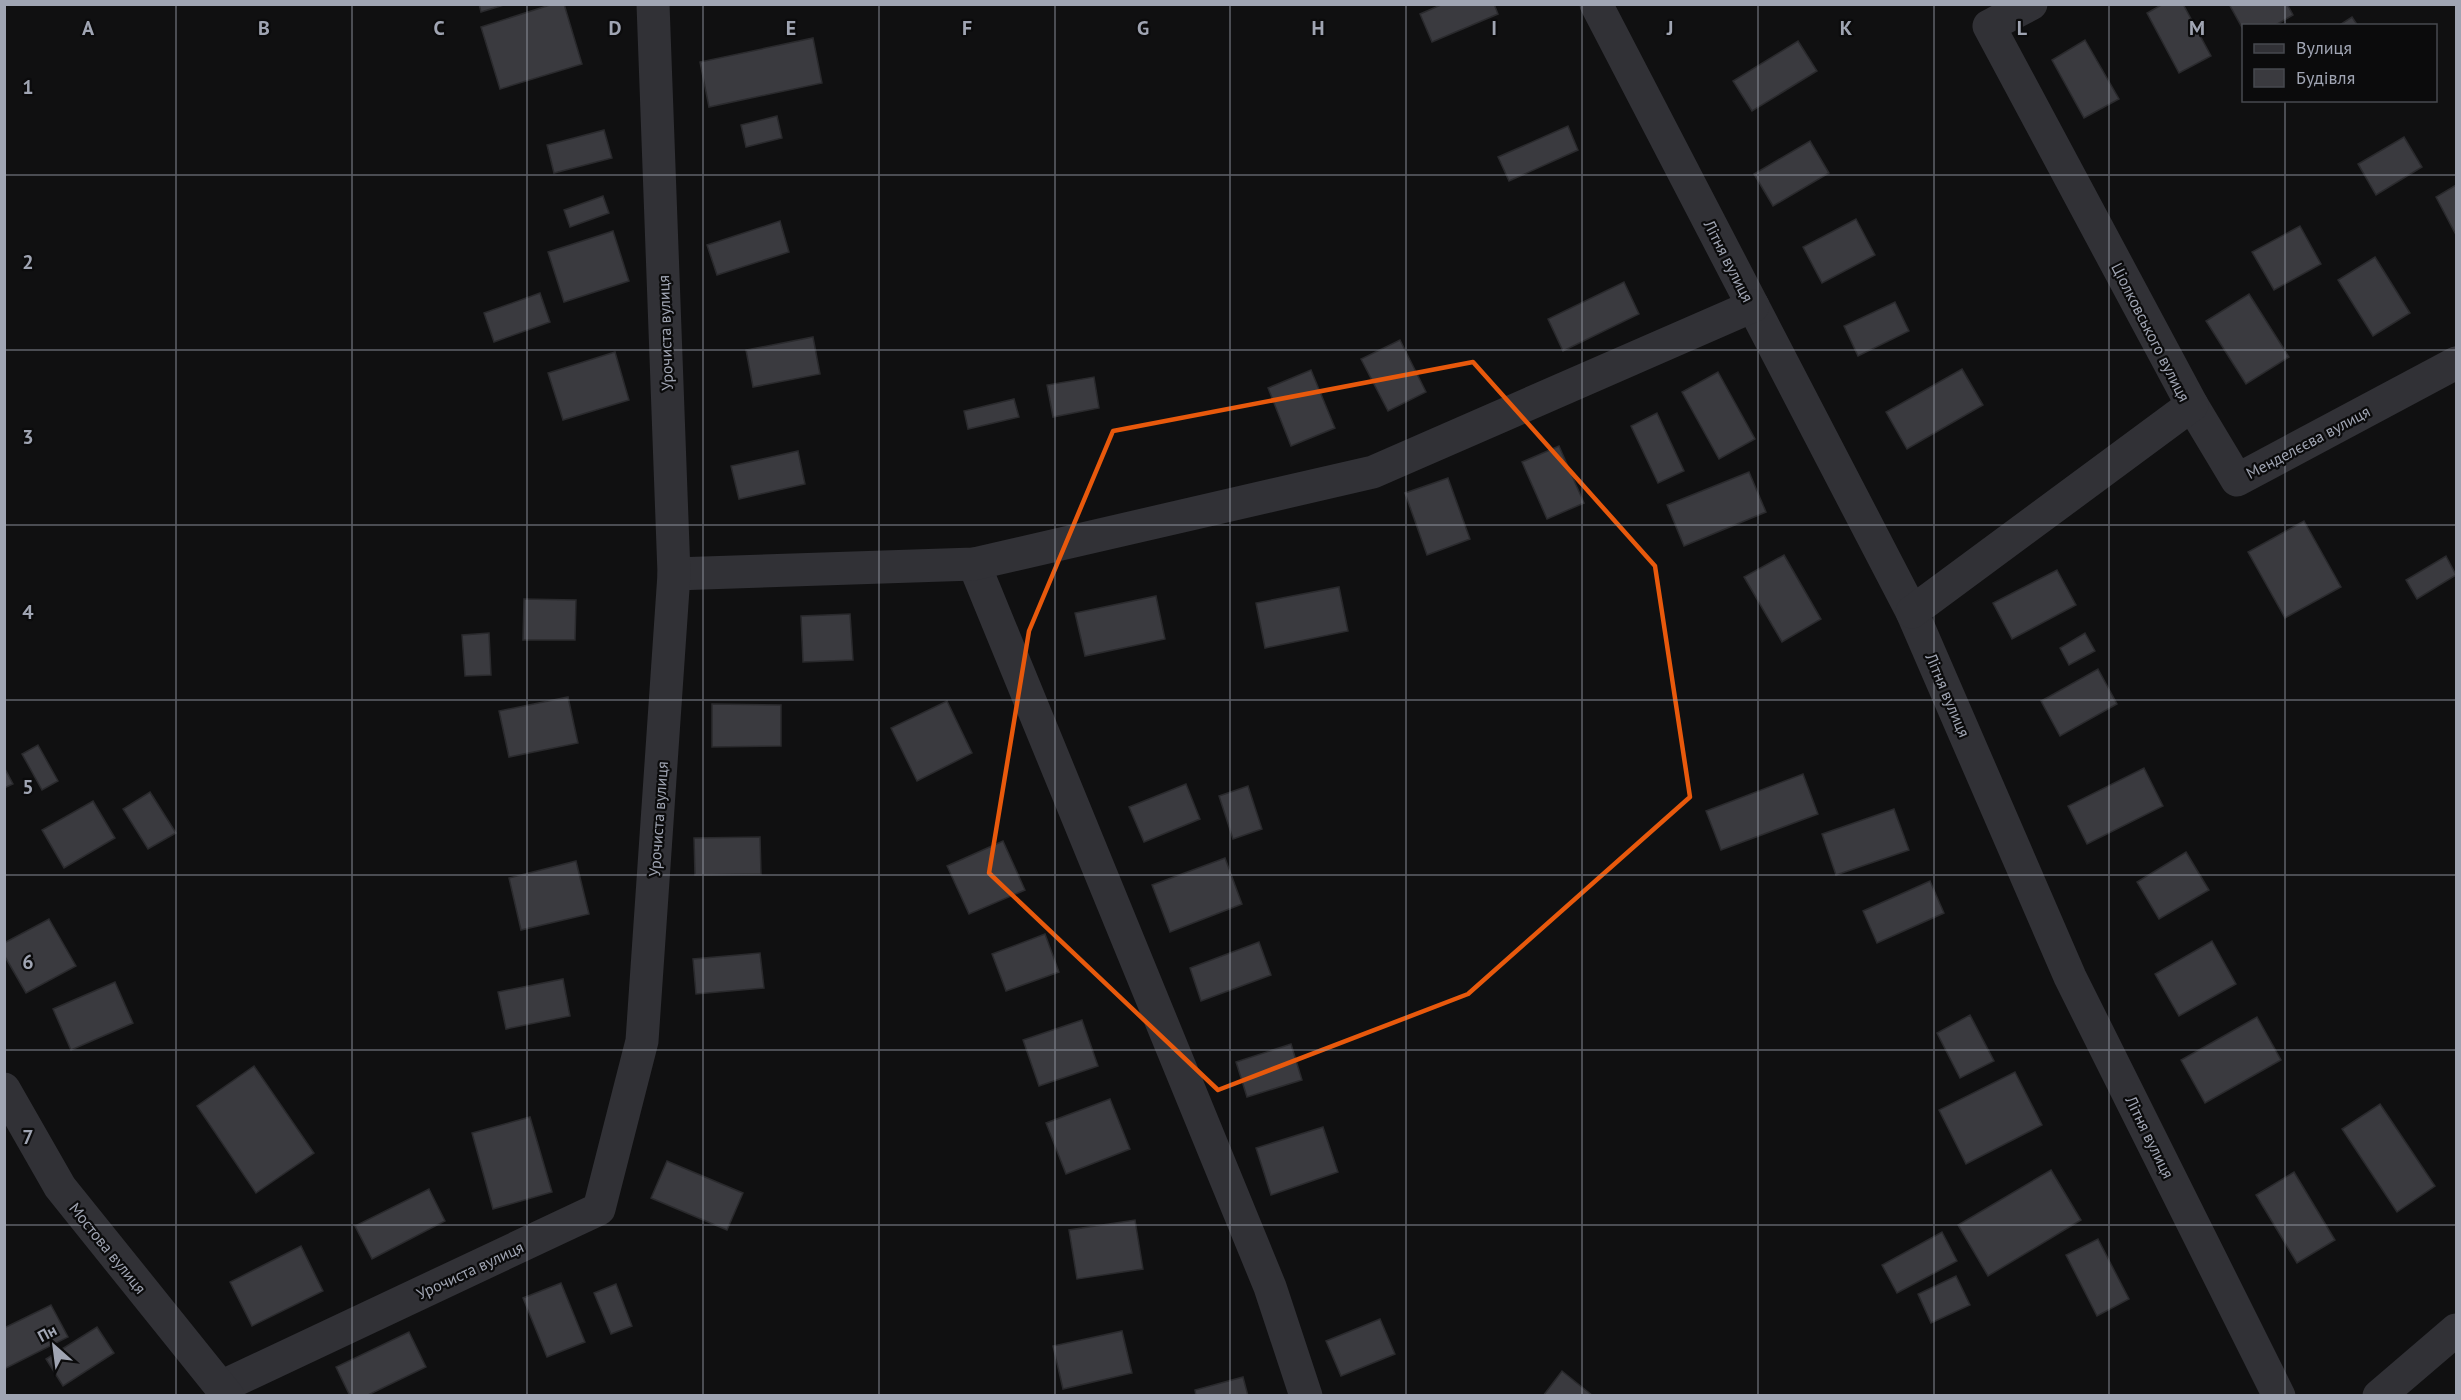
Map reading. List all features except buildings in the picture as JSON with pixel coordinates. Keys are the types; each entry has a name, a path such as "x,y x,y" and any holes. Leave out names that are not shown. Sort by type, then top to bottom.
{"street":[{"name":"Урочиста вулиця","path":"224,1391 599,1209 642,1041 674,574 653,4"},
{"name":"Літня вулиця","path":"1596,4 1912,612 2070,977 2279,1395"},
{"name":"Ціолковського вулиця","path":"1912,612 2192,405 1989,26 2031,4"},
{"path":"674,574 974,564 1373,472 1753,306"},
{"name":"Менделєєва вулиця","path":"2192,405 2237,480 2457,363"},
{"path":"974,564 1270,1287 1306,1395"},
{"name":"Мостова вулиця","path":"4,1089 60,1187 224,1391"},
{"path":"2379,1395 2457,1330"}],"highlighted area":[{"path":"1473,362 1655,566 1690,797 1468,994 1218,1090 989,873 1029,631 1113,431"}]}
